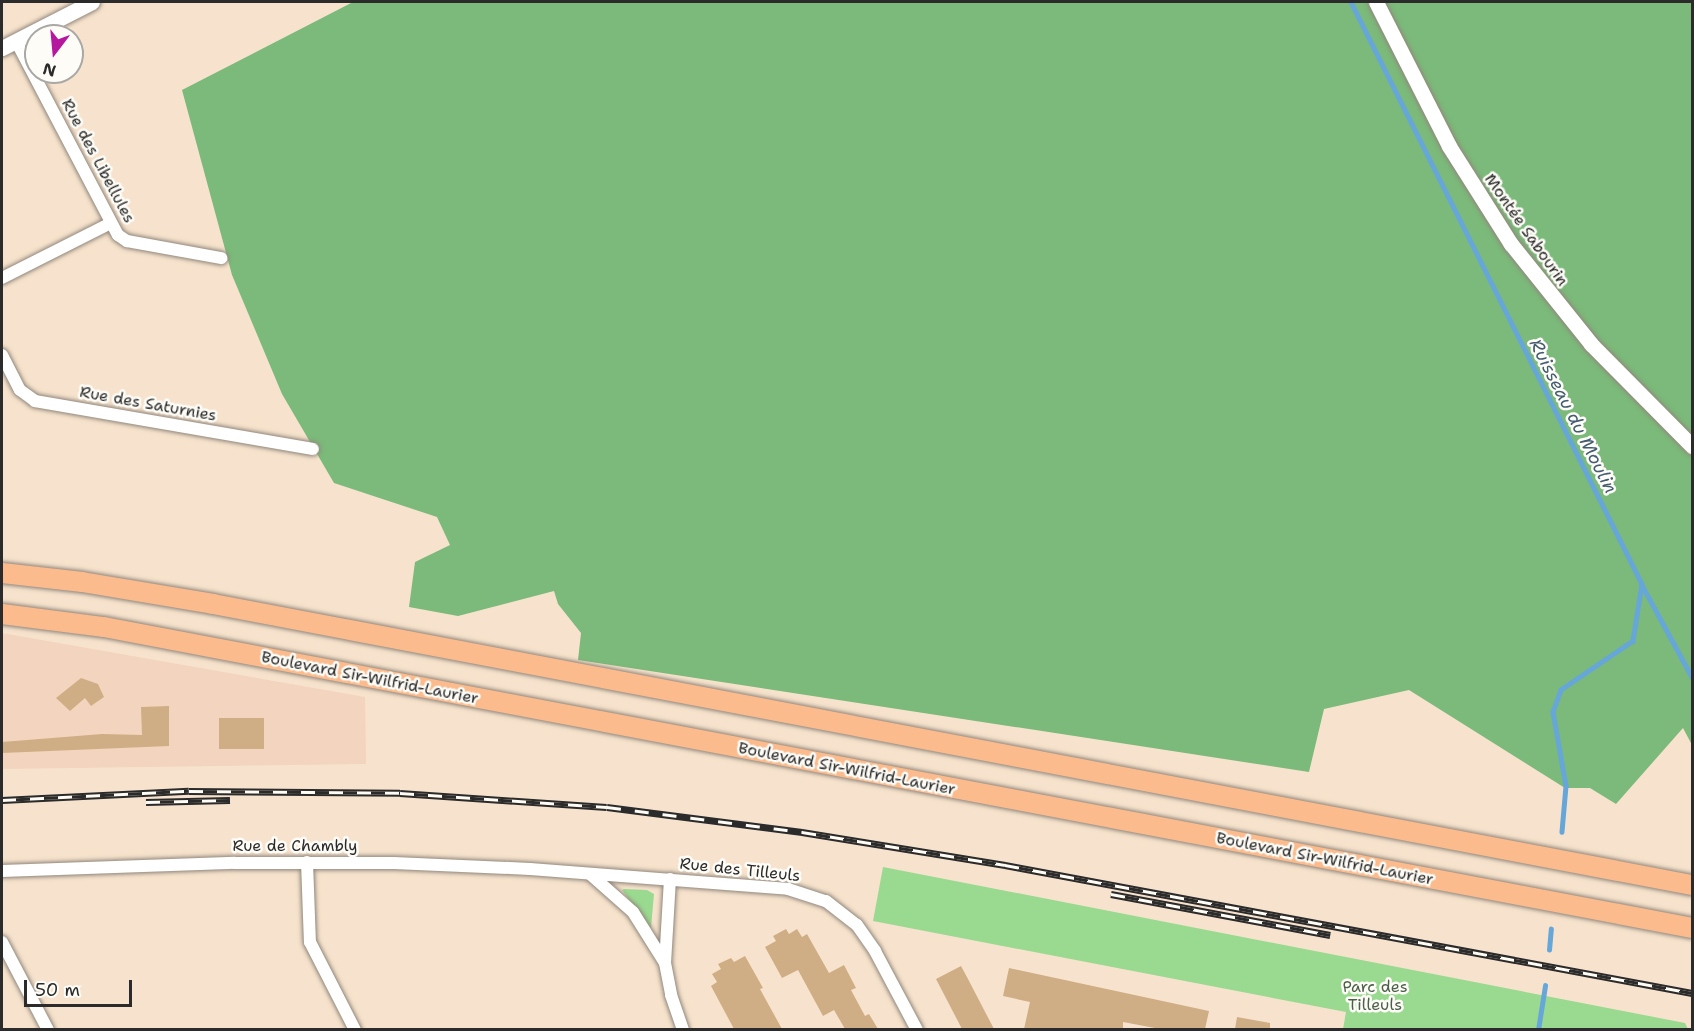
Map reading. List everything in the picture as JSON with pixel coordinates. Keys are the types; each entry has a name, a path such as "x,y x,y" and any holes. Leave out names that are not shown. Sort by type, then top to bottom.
{"main road":[{"path":"2,573 82,582 202,602 1692,885"},
{"name":"Boulevard Sir-Wilfrid-Laurier","path":"2,614 104,627 1692,928"}],"street":[{"path":"2,48 92,2"},
{"name":"Montée Sabourin","path":"1376,2 1440,132 1505,234 1552,298 1591,344 1692,446"},
{"name":"Rue des Libellules","path":"16,41 118,235 127,241 221,258"},
{"path":"2,278 111,223"},
{"name":"Rue des Saturnies","path":"2,354 20,390 35,401 313,450"},
{"path":"307,862 310,942 355,1029"},
{"name":"Rue de Chambly","path":"2,871 307,862 456,864 670,879"},
{"path":"589,874 633,912 665,963"},
{"path":"670,879 665,963 670,995 683,1029"},
{"name":"Rue des Tilleuls","path":"670,879 788,889 807,893 834,906 850,918 869,941 917,1029"},
{"path":"2,942 48,1029"}],"shaded area":[{"path":"2,633 365,697 366,764 2,769"}],"green space":[{"path":"353,2 1692,2 1692,745 1683,728 1616,804 1590,788 1565,788 1409,690 1324,709 1309,772 578,660 581,633 558,604 554,591 458,616 409,607 415,562 450,545 437,517 334,483 282,394 232,275 182,90"},
{"name":"Parc des Tilleuls","path":"883,867 1685,1023 1688,1029 1343,1029 1346,1012 873,921"},
{"path":"622,890 647,890 654,894 651,928"}],"building":[{"path":"81,678 98,684 104,697 91,706 85,698 70,711 56,698"},
{"path":"169,706 169,746 2,753 2,742 102,734 142,735 141,707"},
{"path":"219,718 264,718 264,749 219,749"},
{"path":"786,929 789,934 797,929 802,937 807,934 829,973 844,965 856,988 851,990 865,1016 869,1014 878,1029 845,1029 834,1010 823,1016 798,970 782,978 765,947 776,941 773,936"},
{"path":"745,956 782,1029 734,1029 711,986 717,982 712,974 721,969 718,964 731,958 734,962"},
{"path":"961,966 994,1029 962,1029 936,979"},
{"path":"1009,968 1209,1011 1205,1029 1160,1029 1123,1022 1123,1029 1024,1029 1030,1002 1003,996"},
{"path":"1237,1017 1270,1023 1270,1029 1235,1029"}],"waterway":[{"name":"Ruisseau du Moulin","path":"1351,2 1642,584 1633,641 1561,690 1553,712 1566,786 1562,832"},
{"path":"1642,585 1692,677"},
{"name":"Ruisseau du Moulin","path":"1549,950 1551,929"},
{"name":"Ruisseau du Moulin","path":"1538,1030 1545,986"}],"railway":[{"path":"2,800 189,791 400,793 607,807 802,832 1005,865 1692,993"},
{"path":"146,802 230,800"},
{"path":"1111,894 1330,935"}]}
